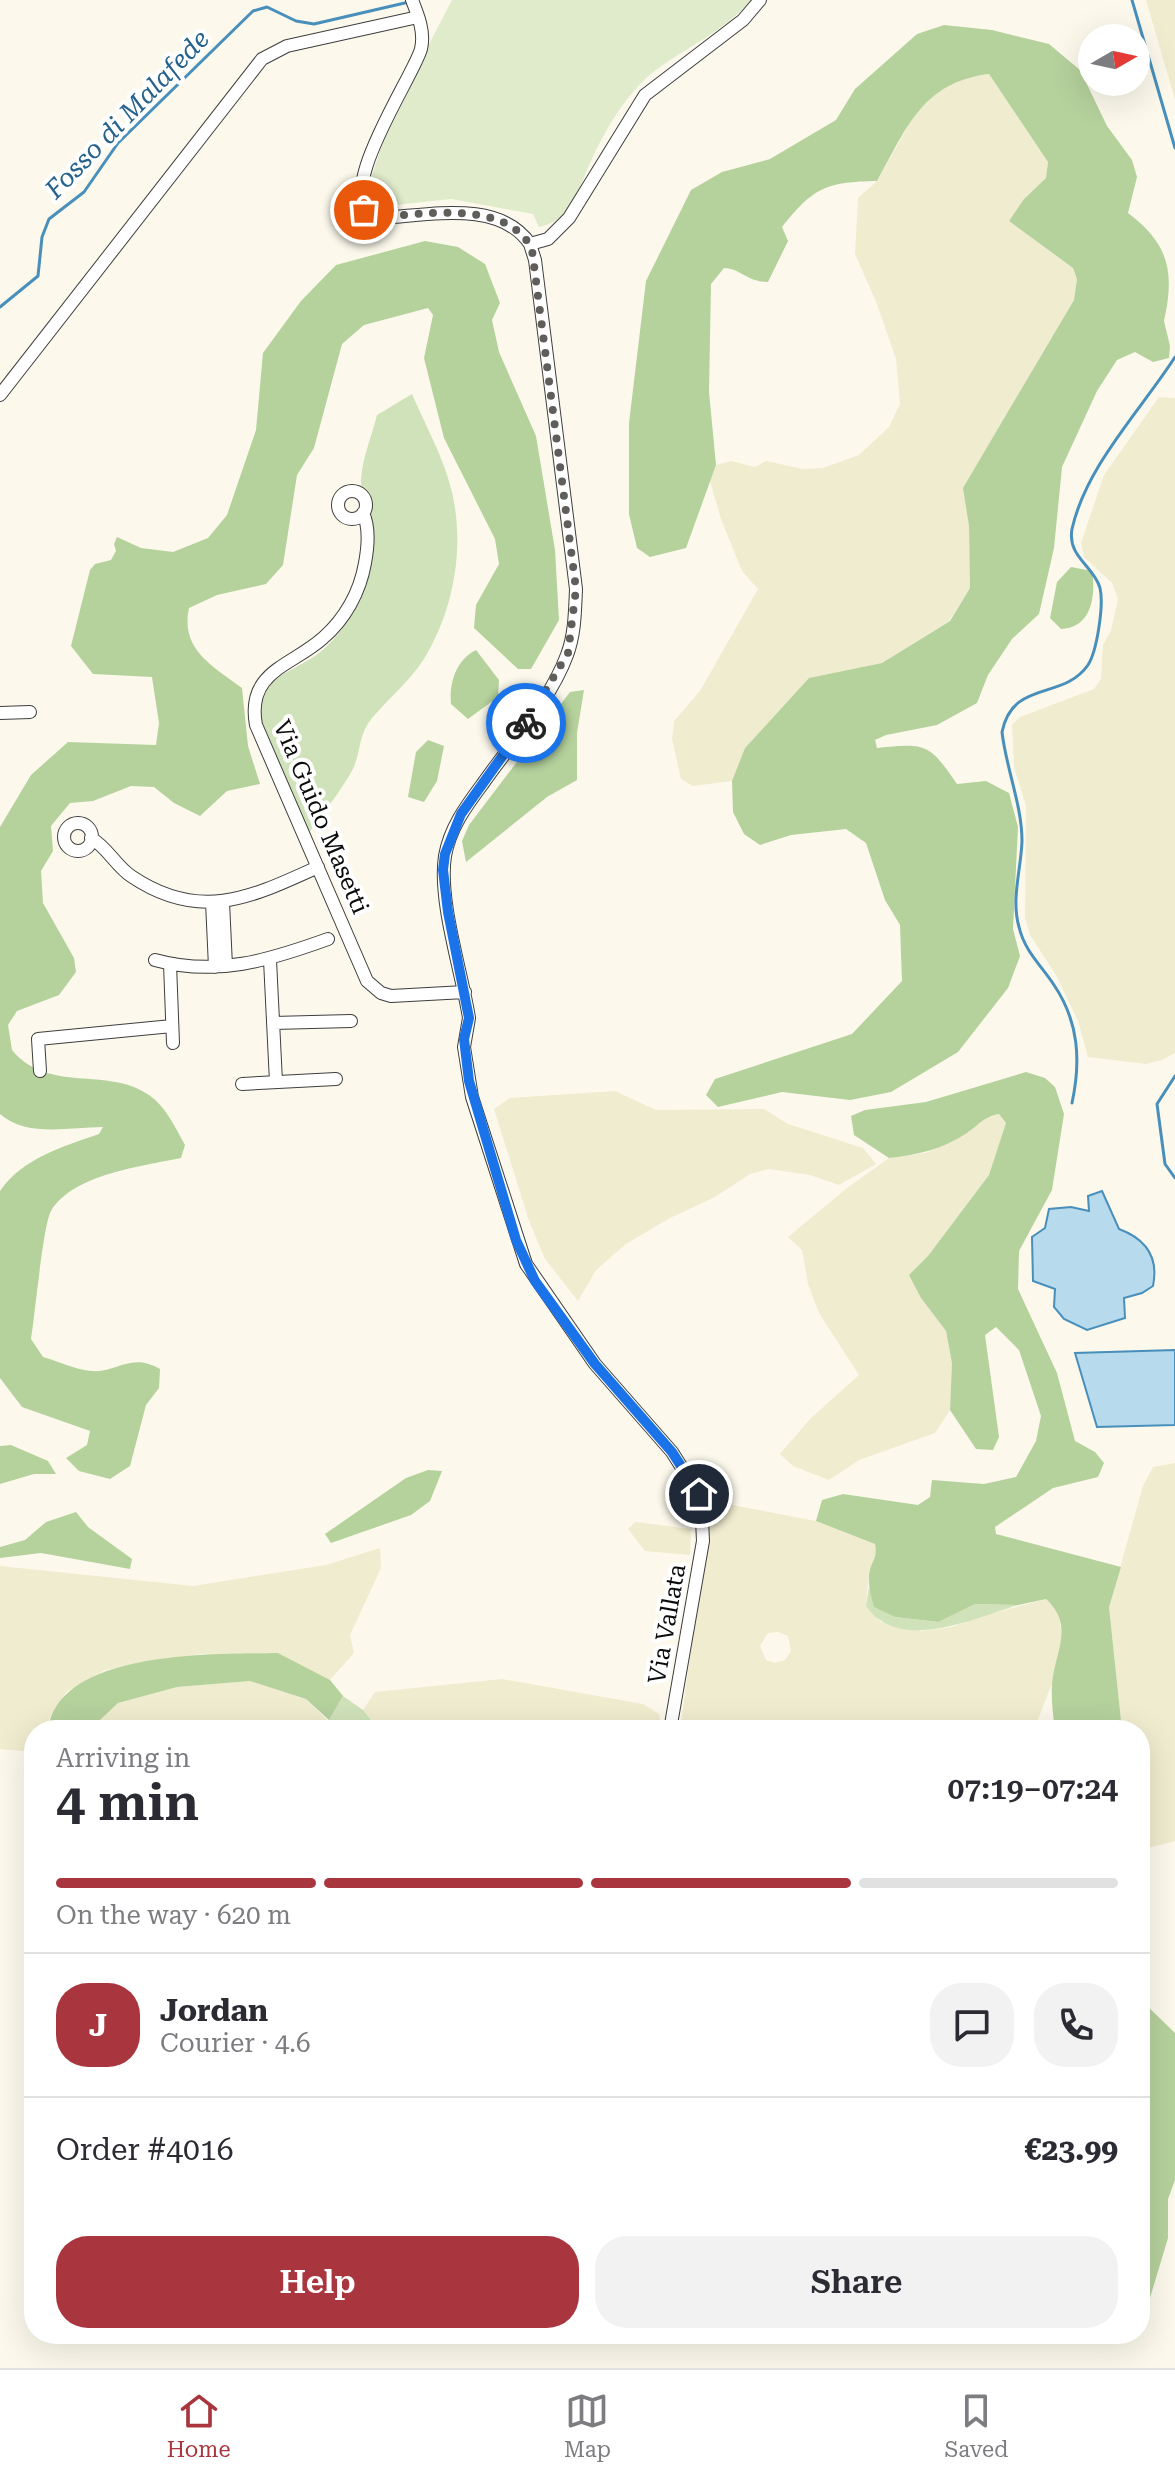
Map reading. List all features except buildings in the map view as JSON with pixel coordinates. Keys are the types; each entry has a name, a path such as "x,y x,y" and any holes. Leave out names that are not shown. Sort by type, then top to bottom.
{"street":[{"path":"412,0 422,37 420,52 386,116 361,186 362,205 368,214 376,218 447,212 483,217 512,227 530,244 548,239 569,218 645,95 748,16 760,0"},
{"path":"0,395 262,59 274,50 294,44 418,17"},
{"name":"Via Vallata","path":"530,244 535,260 576,589 575,615 568,653 562,667 537,708 461,814 449,841 443,870 469,1018 464,1047 469,1081 526,1264 595,1364 672,1452 701,1498 703,1541 672,1720"},
{"name":"Via Guido Masetti","path":"363,513 367,527 366,561 349,607 323,639 270,674 259,689 255,704 258,732 373,988 391,996 404,997 465,992"},
{"path":"0,713 30,712"},
{"path":"91,838 99,842 123,871 140,882 175,896 218,902 250,897 318,867"},
{"path":"218,902 220,966"},
{"path":"155,960 170,964 220,966 270,960 328,939"},
{"path":"270,960 276,1082"},
{"path":"170,964 173,1043"},
{"path":"273,1023 351,1021"},
{"path":"40,1071 38,1039 172,1026"},
{"path":"242,1084 336,1079"}],"shaded area":[{"path":"1146,0 1175,0 1175,100"},
{"path":"989,74 1048,162 1046,178 1024,199 1009,221 1073,268 1077,279 1074,300 964,488 969,526 970,588 949,621 882,663 809,678 745,748 732,781 693,786 681,779 672,739 674,721 700,691 758,589 742,571 721,519 710,481 716,465 731,461 755,467 766,461 803,469 823,468 859,455 889,427 900,404 896,359 855,254 858,198 877,181 919,107 935,93 960,79"},
{"path":"1159,397 1175,398 1175,1053 1146,1064 1088,1057 1078,1021 1056,975 1030,935 1025,918 1026,806 1014,767 1012,725 1020,717 1094,689 1101,679 1103,645 1111,631 1118,599 1112,583 1084,557 1081,543 1104,475"},
{"path":"615,1091 656,1110 764,1109 788,1124 863,1148 876,1164 839,1185 810,1175 769,1169 750,1174 715,1197 670,1218 626,1244 596,1270 578,1301 545,1259 529,1221 494,1109 510,1098"},
{"path":"1000,1114 1006,1124 989,1175 910,1275 921,1298 946,1331 952,1363 950,1410 935,1433 859,1460 829,1480 793,1466 780,1454 810,1419 859,1375 819,1313 808,1284 802,1250 788,1237 889,1158 926,1153 969,1132 984,1117"},
{"path":"1175,1463 1175,1841 1150,1847 1150,1720 1121,1720 1109,1607 1143,1486 1153,1467"},
{"path":"711,1501 816,1521 875,1544 877,1556 869,1571 866,1605 881,1622 922,1631 952,1627 1046,1599 1058,1611 1062,1637 1052,1683 1038,1720 681,1720","holes":["778,1632 788,1636 791,1651 785,1660 775,1663 766,1660 760,1646 768,1633"]},
{"path":"635,1522 691,1529 690,1555 645,1551 628,1529"},
{"path":"380,1548 381,1568 350,1635 354,1653 330,1680 278,1653 200,1654 105,1670 66,1692 49,1720 24,1720 24,1751 0,1749 0,1566 193,1586 326,1565"},
{"path":"502,1679 643,1704 659,1714 660,1720 371,1720 363,1710 375,1692"},
{"path":"250,1681 306,1699 327,1720 100,1720 118,1703 177,1687"}],"green space":[{"path":"452,0 751,0 729,21 642,82 606,131 570,206 557,219 539,227 533,214 451,199 377,207 365,195 394,111"},
{"path":"944,25 992,30 1049,44 1078,68 1078,96 1093,96 1107,126 1132,160 1137,177 1128,213 1152,236 1166,260 1169,288 1164,321 1170,346 1169,358 1153,362 1135,352 1117,360 1097,391 1062,467 1054,548 1039,614 1012,639 988,675 977,703 937,725 875,740 877,748 916,746 925,749 940,760 957,784 986,781 1009,793 1018,827 1013,929 1020,956 1008,988 958,1052 891,1092 850,1100 782,1092 718,1107 706,1095 715,1079 852,1034 902,981 900,925 885,900 866,843 846,829 791,835 760,845 744,834 733,812 732,781 745,748 809,678 882,663 950,621 970,588 969,526 963,488 1074,300 1077,279 1073,268 1009,221 1024,199 1046,178 1048,162 989,74 947,87 919,111 877,181 833,185 803,203 782,227 788,241 768,282 724,268 711,284 709,392 716,465 686,548 650,557 637,548 629,514 629,423 646,281 691,190 722,172 770,159 836,120 855,89 917,34"},
{"path":"425,241 458,247 485,264 500,303 492,320 499,352 536,436 555,550 559,620 531,669 518,669 474,628 476,605 499,564 495,539 444,438 424,358 433,315 428,308 364,325 342,344 314,448 297,475 283,565 266,584 217,595 189,608 189,635 194,646 210,664 242,688 248,746 260,784 227,791 200,816 174,803 154,787 131,786 93,801 70,803 51,826 53,851 41,871 43,903 74,958 76,972 59,995 17,1011 8,1025 12,1050 43,1072 115,1082 149,1095 165,1111 185,1145 181,1158 110,1174 75,1188 61,1198 48,1220 31,1339 43,1357 92,1371 140,1362 160,1369 159,1388 146,1405 130,1466 110,1479 79,1471 66,1458 87,1445 90,1431 22,1407 0,1378 0,1191 32,1162 99,1134 103,1127 36,1129 0,1114 0,827 31,775 68,742 156,745 159,723 152,677 93,674 71,646 90,570 95,564 111,560 116,551 114,544 117,537 141,548 173,552 208,538 227,515 256,430 263,353 301,301 336,265"},
{"path":"412,394 440,457 454,501 457,547 451,594 435,639 424,659 367,724 353,769 308,834 260,720 261,706 269,686 276,679 315,656 332,641 361,598 370,572 373,544 369,503 361,483 365,455 377,415"},
{"path":"1071,567 1092,571 1092,600 1090,609 1079,623 1061,629 1050,618 1057,582"},
{"path":"476,650 499,680 498,697 468,719 451,704 451,688 459,666"},
{"path":"584,690 577,733 577,780 547,797 466,862 462,841 469,825 570,692"},
{"path":"428,740 444,746 437,781 424,802 408,797 416,752"},
{"path":"1026,1072 1045,1078 1055,1087 1064,1114 1052,1190 1019,1251 1018,1289 1057,1373 1075,1441 1095,1452 1104,1463 1098,1477 1053,1488 995,1527 996,1534 1121,1567 1109,1607 1121,1720 1054,1720 1052,1684 1061,1629 1055,1609 1046,1599 1018,1605 975,1604 938,1622 895,1617 874,1607 869,1579 876,1553 875,1544 816,1521 822,1500 843,1494 918,1505 930,1497 932,1480 984,1484 1016,1477 1036,1441 1041,1416 1019,1350 996,1327 985,1335 999,1437 993,1450 976,1449 950,1410 952,1363 946,1331 921,1298 909,1275 928,1256 989,1175 1006,1123 999,1114 994,1115 958,1139 939,1147 889,1158 854,1135 851,1116 865,1110 926,1102"},
{"path":"11,1445 48,1461 56,1474 34,1474 0,1484 0,1446"},
{"path":"428,1470 442,1471 430,1501 411,1515 331,1543 325,1534 406,1478"},
{"path":"76,1512 88,1527 132,1559 130,1569 41,1553 0,1558 0,1547 25,1540 46,1522"},
{"path":"869,1587 875,1607 895,1617 937,1622 975,1604 1018,1605 960,1624 917,1630 898,1628 880,1620 866,1606"},
{"path":"278,1653 330,1680 343,1696 329,1720 306,1699 250,1681 177,1687 118,1703 100,1720 52,1720 58,1703 80,1684 109,1670 181,1656"},
{"path":"343,1696 371,1720 329,1720"},
{"path":"1150,2009 1175,2033 1175,2180 1168,2199 1168,2238 1150,2298"}],"water":[{"path":"1102,1191 1119,1229 1137,1238 1148,1250 1154,1266 1153,1286 1124,1298 1125,1318 1087,1330 1064,1319 1054,1307 1055,1289 1033,1281 1032,1237 1045,1228 1049,1209 1071,1207 1089,1211 1088,1196"},
{"path":"1175,1350 1175,1425 1097,1427 1075,1353"}],"waterway":[{"path":"1132,0 1175,148"},
{"name":"Fosso di Malafede","path":"0,307 38,276 42,237 49,219 84,192 118,143 253,11 267,7 296,21 314,24 409,2"},
{"path":"1072,1103 1077,1057 1069,1013 1054,985 1025,944 1017,916 1021,827 1002,732 1008,715 1017,704 1027,697 1066,683 1088,665 1097,639 1101,596 1097,580 1073,547 1072,529 1089,483 1102,461 1175,357"},
{"path":"1175,1076 1157,1104 1165,1164 1175,1178"}],"way so far":[{"path":"364,210 370,216 379,218 447,212 483,217 512,227 525,237 532,250 576,589 568,653 526,723"}],"route":[{"path":"526,723 461,814 445,854 443,870 448,912 469,1018 464,1039 469,1081 516,1240 535,1281 595,1364 672,1452 699,1494"}]}
